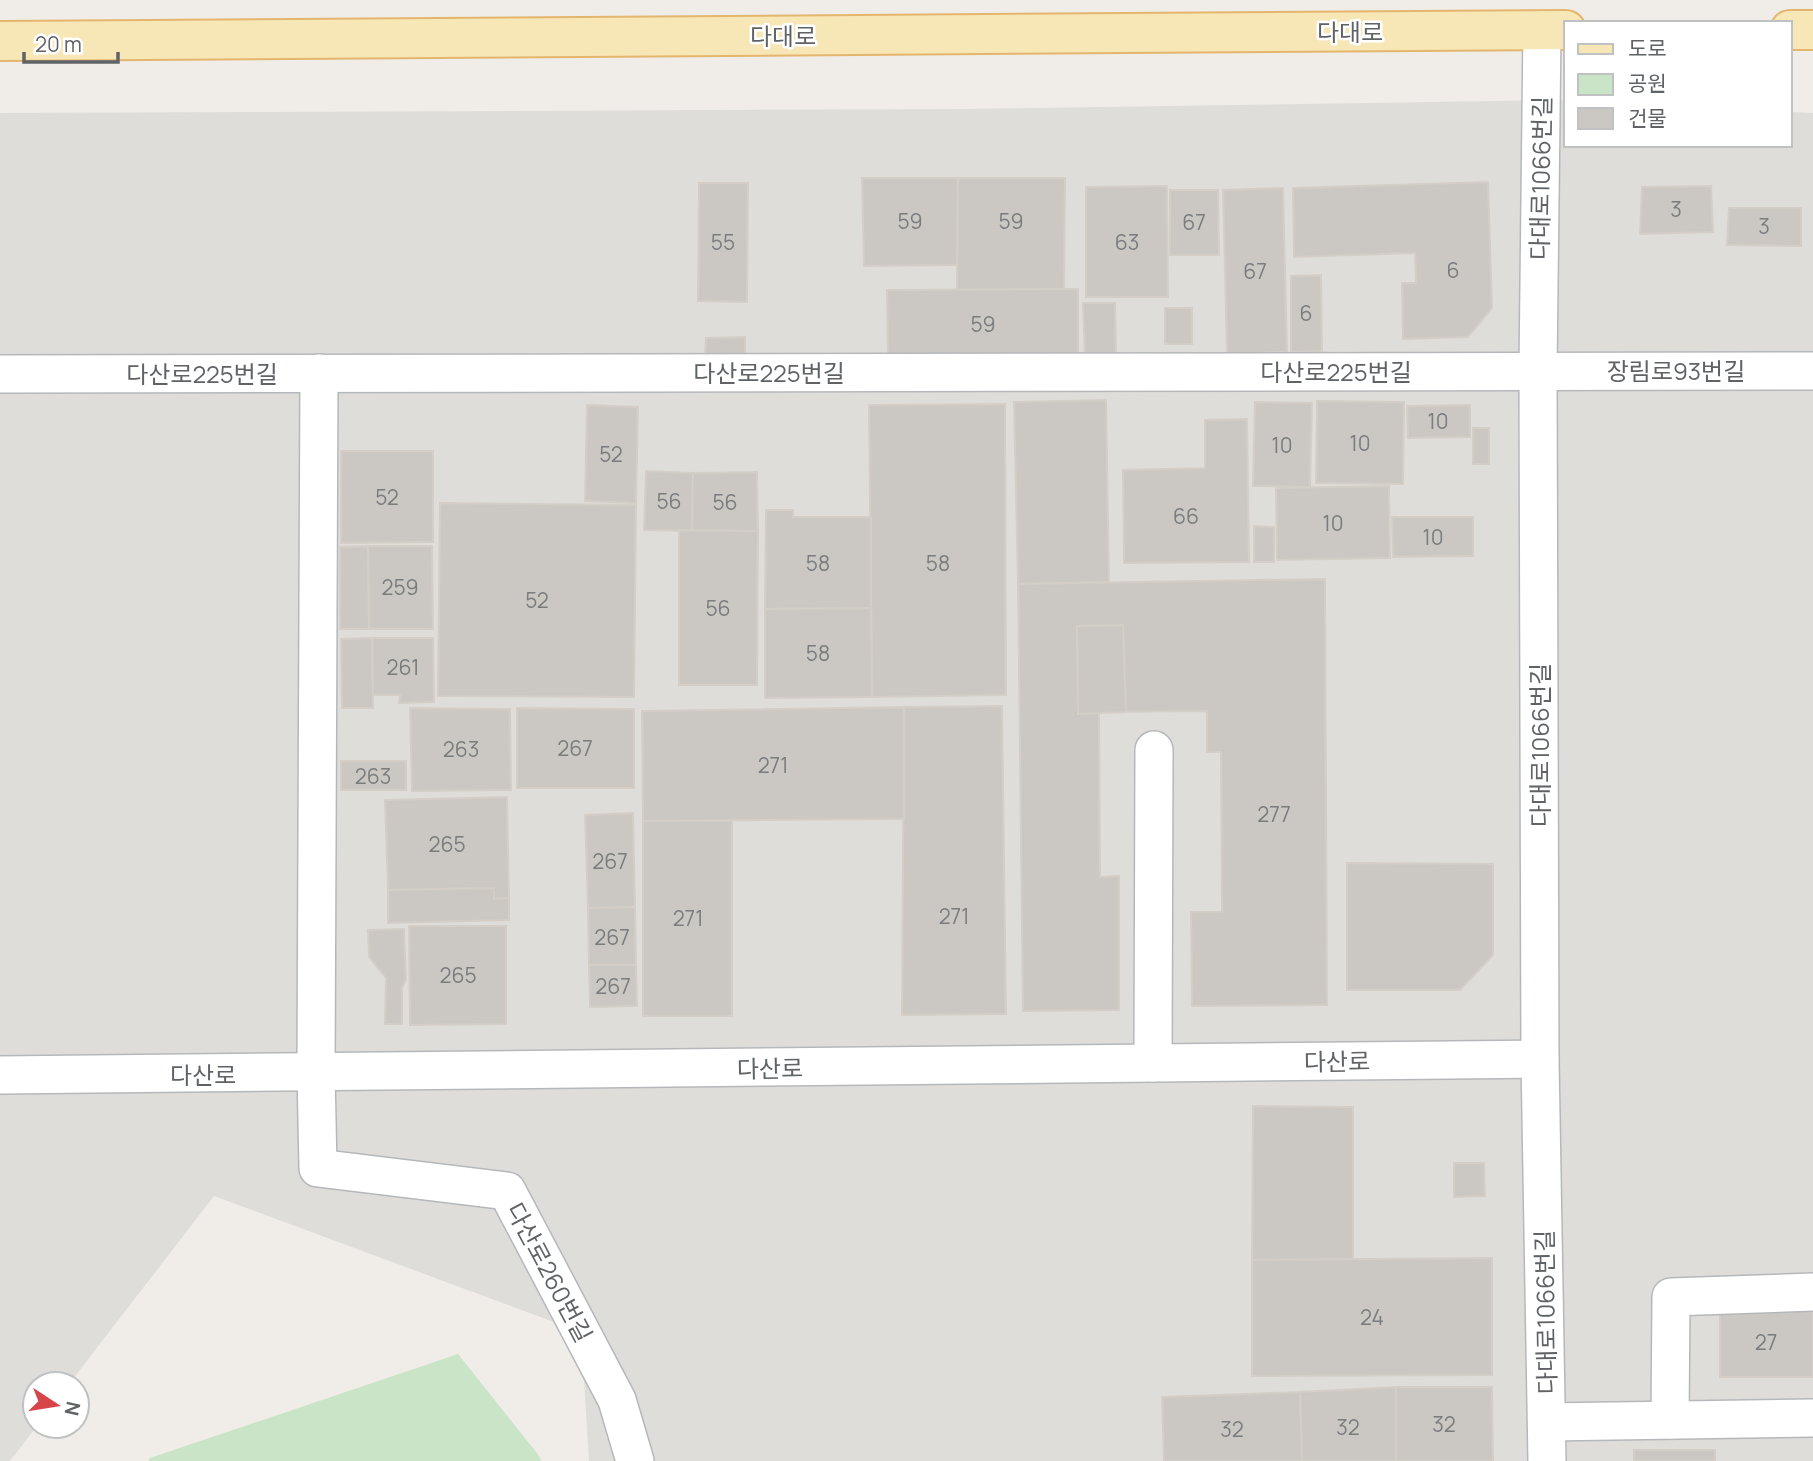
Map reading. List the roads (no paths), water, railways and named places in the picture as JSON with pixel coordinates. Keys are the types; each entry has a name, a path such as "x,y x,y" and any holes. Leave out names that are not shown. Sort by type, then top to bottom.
{"main road":[{"name":"다대로","path":"0,41 1554,30"},
{"path":"1792,30 1813,30"}],"street":[{"name":"다대로1066번길","path":"1547,1461 1540,1059 1538,370 1554,30"},
{"name":"장림로93번길","path":"1538,370 1813,371"},
{"name":"다산로225번길","path":"0,374 1538,370"},
{"name":"다산로260번길","path":"319,373 316,1073 318,1168 508,1191 617,1400 635,1461"},
{"path":"1153,1063 1154,750"},
{"name":"다산로","path":"0,1075 1540,1059"},
{"path":"1671,1420 1671,1297 1813,1292"},
{"path":"1547,1422 1813,1418"}]}
